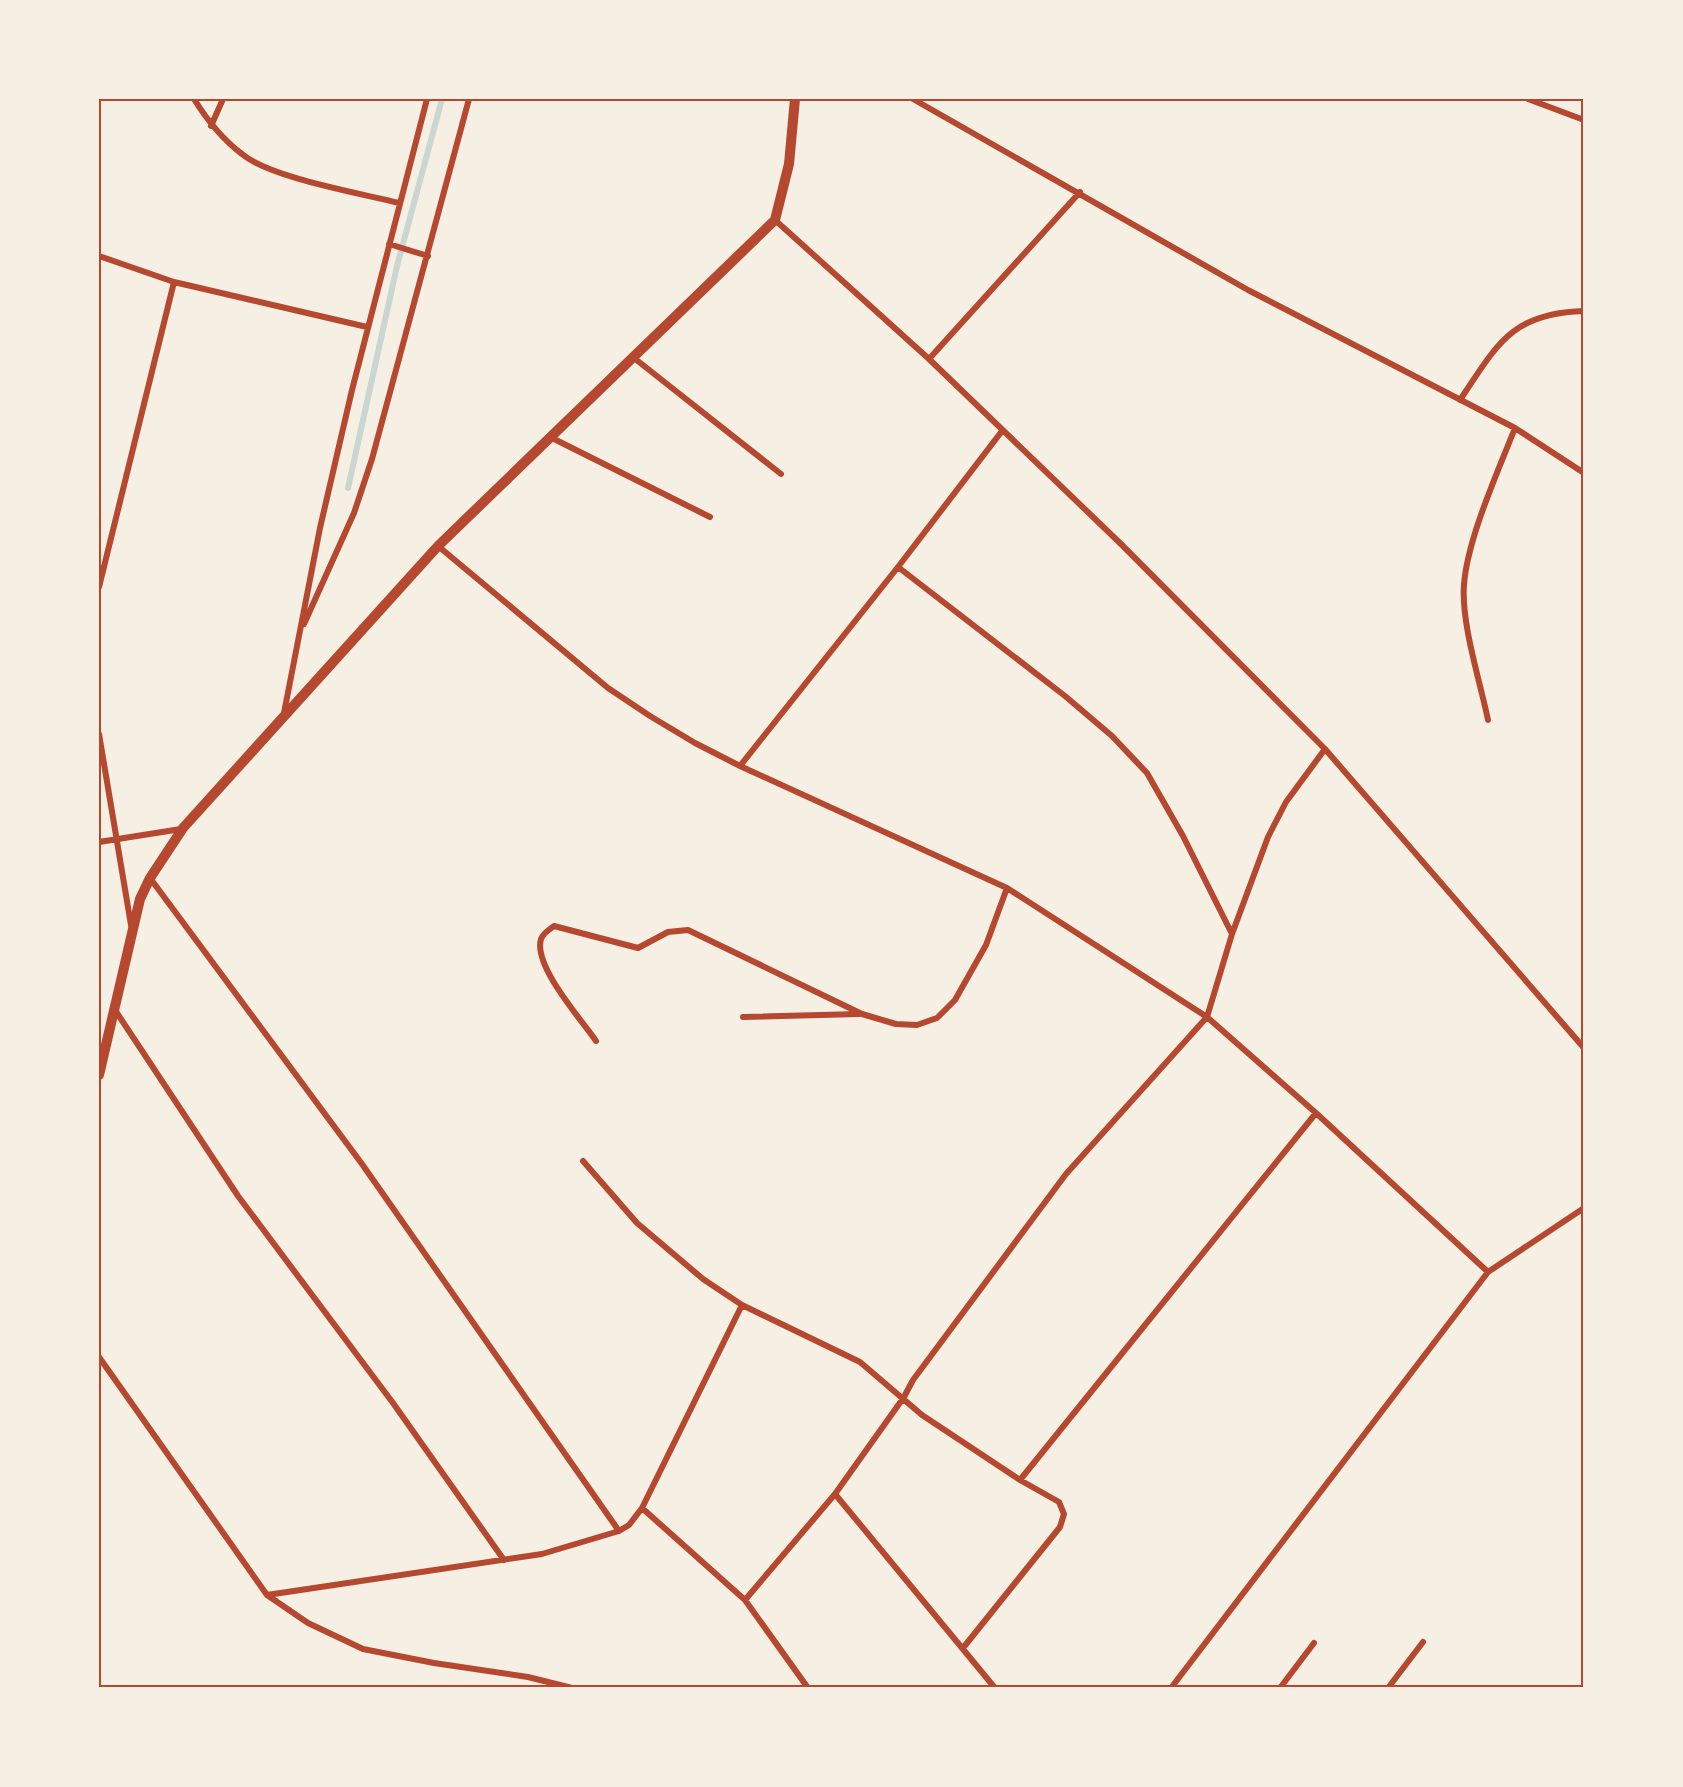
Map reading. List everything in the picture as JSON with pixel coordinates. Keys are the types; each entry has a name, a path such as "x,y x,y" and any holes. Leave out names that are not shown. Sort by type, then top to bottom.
{"street":[{"path":"194,99 211,126 243,156 285,174 399,203"},
{"path":"211,126 223,99"},
{"path":"283,717 320,528 367,327 427,99"},
{"path":"300,634 361,491 428,256 469,99"},
{"path":"99,1075 140,899 150,878 183,828 438,546 775,220 789,164 795,99"},
{"path":"913,99 1080,192 1248,290 1515,428 1584,473"},
{"path":"1528,99 1584,120"},
{"path":"928,358 1080,192"},
{"path":"775,220 928,358 1121,544 1325,749 1584,1048"},
{"path":"389,244 428,256"},
{"path":"99,256 174,282 367,327"},
{"path":"99,587 174,282"},
{"path":"1460,400 1510,331 1532,320 1563,311 1584,311"},
{"path":"633,358 781,474"},
{"path":"1488,720 1465,610 1464,585 1482,517 1515,428"},
{"path":"740,766 898,567 1002,431"},
{"path":"550,437 710,517"},
{"path":"438,546 608,688 694,743 1006,888 1207,1017 1316,1113 1488,1272"},
{"path":"898,567 1065,696 1112,736 1147,773 1183,836 1232,934"},
{"path":"99,734 132,928"},
{"path":"745,1600 835,1494 904,1397 913,1380 1066,1174 1207,1017 1232,934 1268,837 1286,802 1325,749"},
{"path":"99,842 183,828"},
{"path":"150,878 362,1164 619,1531"},
{"path":"596,1041 547,971 541,952 541,940 554,926 638,948 669,932 688,930 862,1014 896,1024 917,1025 937,1018 955,1000 986,945 1006,888"},
{"path":"115,1010 238,1196 393,1403 504,1560"},
{"path":"743,1017 862,1014"},
{"path":"1020,1480 1316,1113"},
{"path":"583,1161 637,1223 703,1280 742,1305 860,1362 904,1397 922,1415 1020,1480 1059,1502 1064,1514 1060,1527 963,1648"},
{"path":"1171,1688 1488,1272 1584,1208"},
{"path":"267,1595 542,1554 619,1531 629,1525 642,1508 742,1305"},
{"path":"99,1357 267,1595 308,1623 363,1649 434,1663 528,1677 572,1688"},
{"path":"835,1494 995,1688"},
{"path":"642,1508 745,1600 808,1688"},
{"path":"1388,1688 1423,1642"},
{"path":"1280,1688 1314,1643"}],"waterway":[{"path":"348,488 397,266 442,99"}]}
